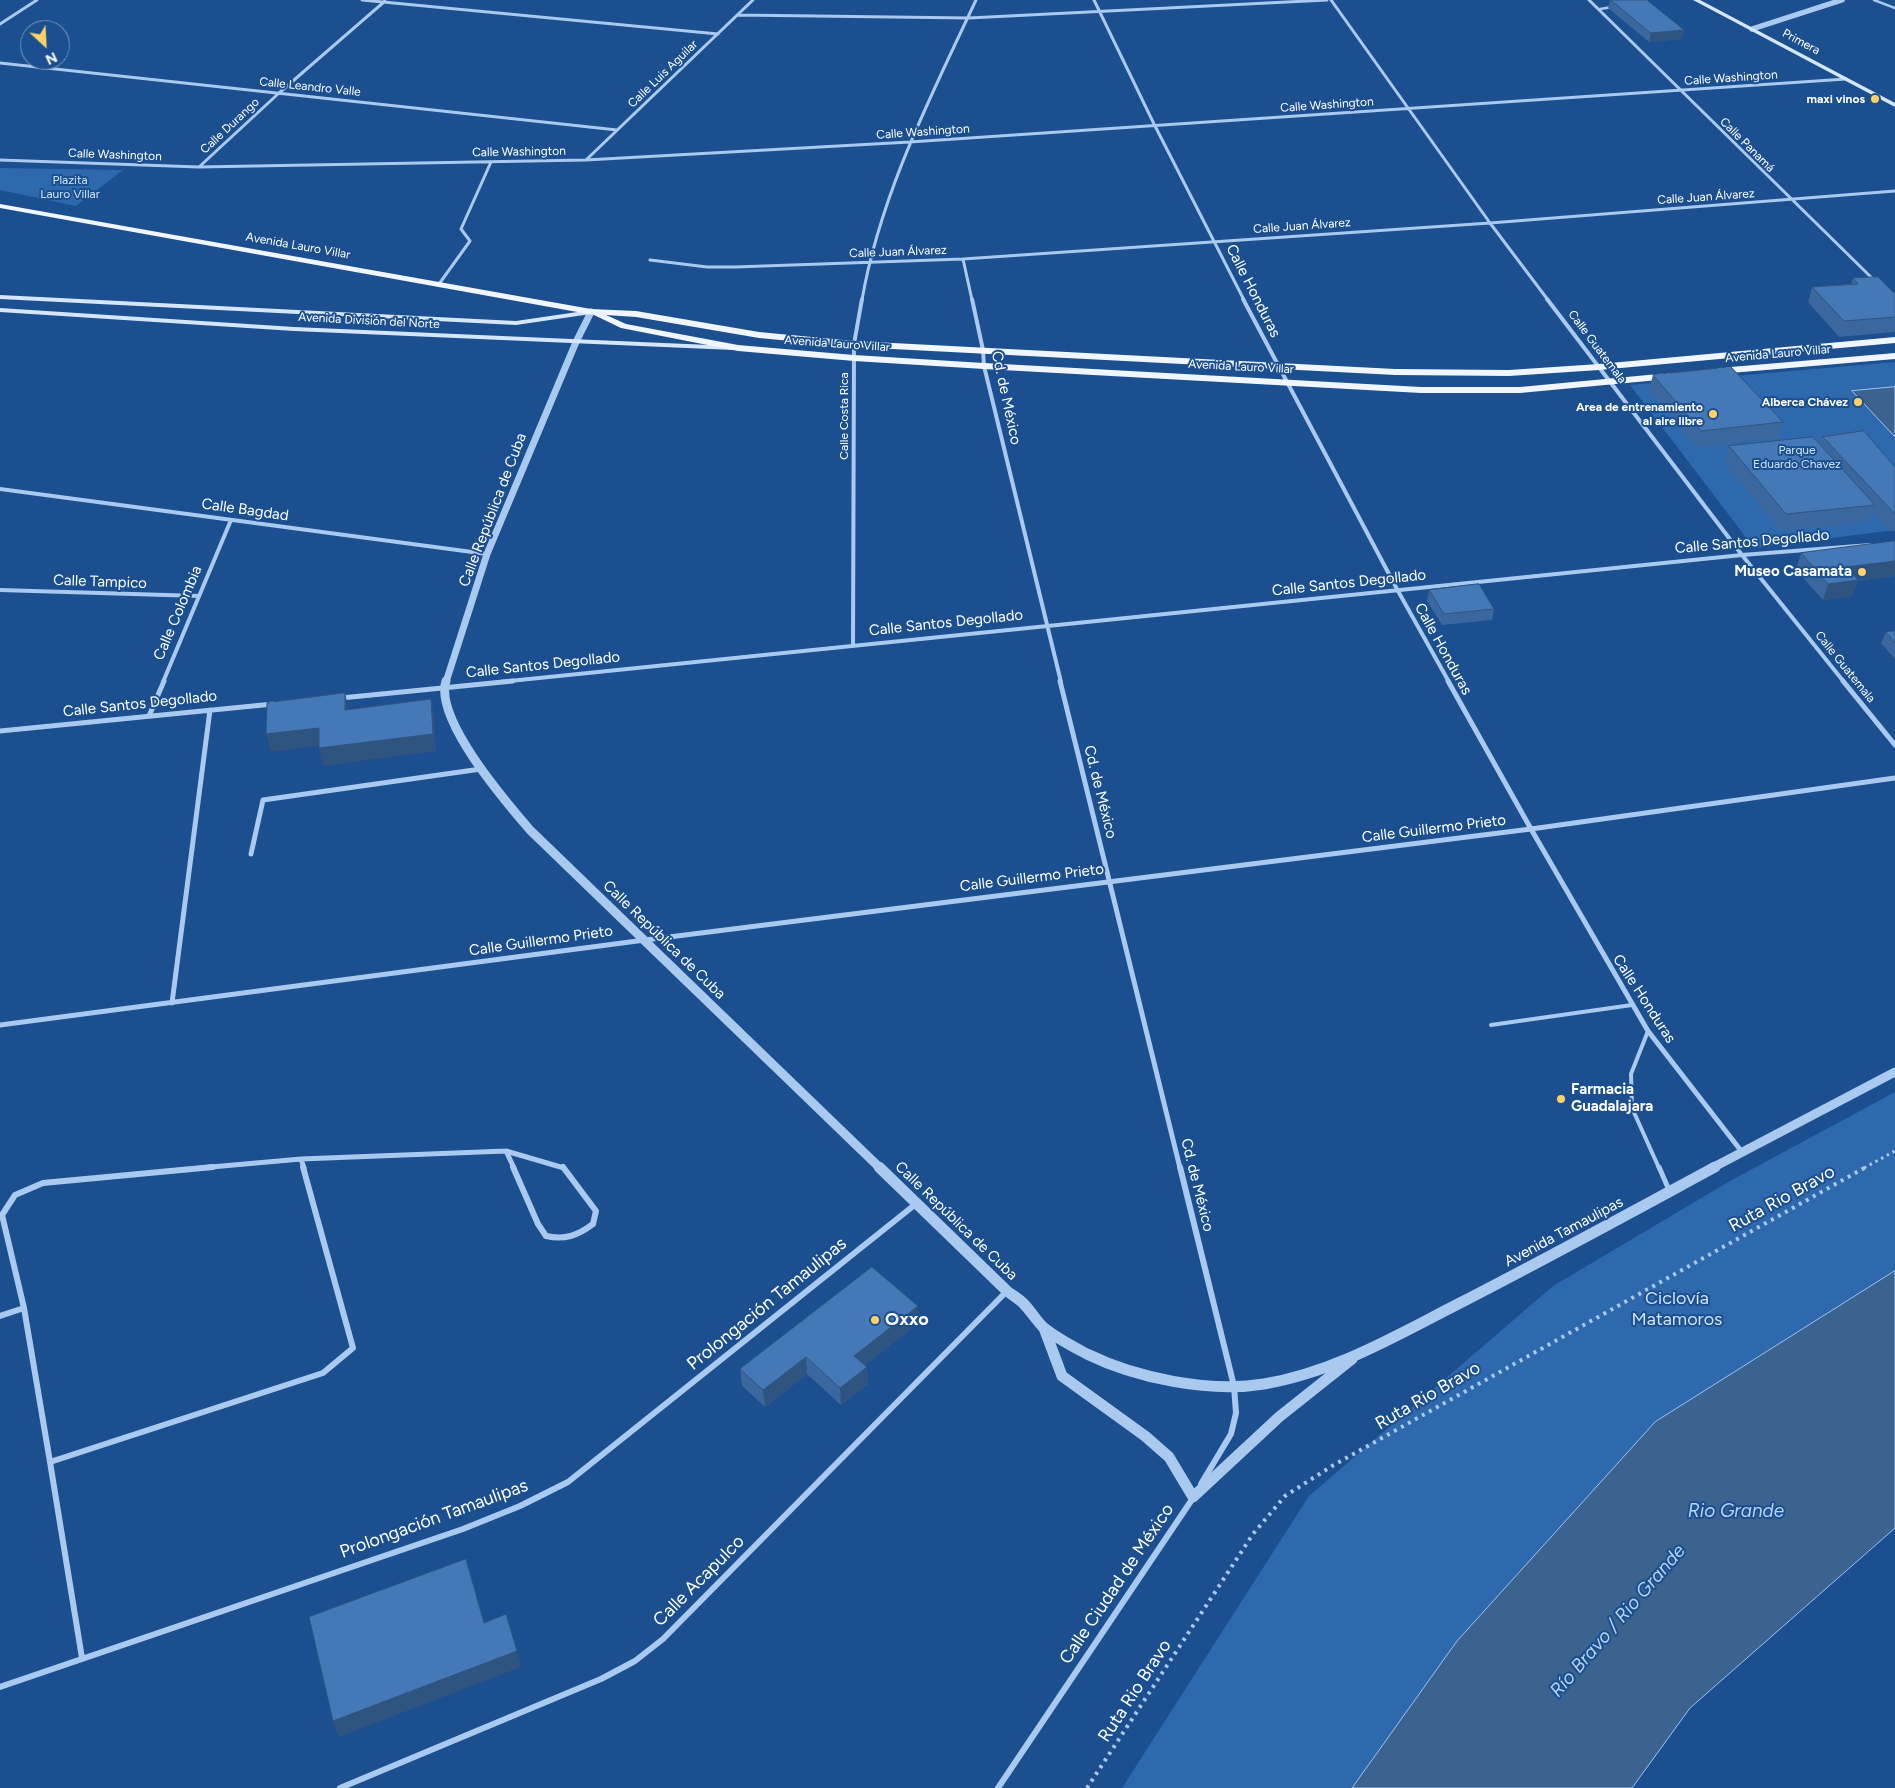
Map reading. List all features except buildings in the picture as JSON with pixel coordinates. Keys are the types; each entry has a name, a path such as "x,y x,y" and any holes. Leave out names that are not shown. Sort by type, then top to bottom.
{"main road":[{"name":"Primera","path":"1696,0 1895,105"},
{"name":"Avenida Lauro Villar","path":"0,206 591,312 636,314 759,334 854,344 1395,372 1509,373 1599,367 1895,340"},
{"name":"Avenida División del Norte","path":"0,297 516,323 591,312"},
{"name":"Avenida División del Norte","path":"0,310 294,329 738,348"},
{"path":"294,329 307,312"},
{"name":"Avenida Lauro Villar","path":"591,312 624,326 738,348 854,358 984,366 1430,390 1520,390 1679,375"},
{"name":"Avenida Lauro Villar","path":"1708,372 1895,356"}],"street":[{"path":"0,24 37,0"},
{"path":"362,0 718,34"},
{"name":"Calle Luis Aguilar","path":"586,160 753,0"},
{"name":"Calle Costa Rica","path":"853,646 854,344 868,264 910,142 976,0"},
{"name":"Calle Honduras","path":"1094,0 1154,124 1286,382 1398,591 1531,830 1648,1031 1742,1152"},
{"path":"737,15 969,18 1327,0"},
{"name":"Calle Guatemala","path":"1331,0 1490,223 1660,449 1674,464 1742,554 1895,745"},
{"name":"Calle Panamá","path":"1589,0 1881,287"},
{"path":"1752,29 1842,0"},
{"name":"Calle Durango","path":"199,167 279,93 385,1"},
{"name":"Calle Leandro Valle","path":"0,63 618,130"},
{"name":"Calle Washington","path":"0,160 199,167 586,160 910,142 1154,124 1846,79"},
{"path":"439,284 470,241 461,229 491,162"},
{"name":"Calle Juan Álvarez","path":"650,260 707,267 868,264 963,259 1490,223 1895,191"},
{"name":"Cd. de México","path":"963,259 983,350 984,366 1046,626 1234,1386"},
{"name":"Calle República de Cuba","path":"591,312 576,342 487,554 444,688 447,702 460,733 481,769 530,830 1007,1291 1021,1301 1044,1327 1079,1351 1138,1372 1182,1381 1234,1386"},
{"name":"Calle Bagdad","path":"0,489 487,554"},
{"name":"Calle Colombia","path":"149,716 231,520"},
{"name":"Calle Santos Degollado","path":"337,698 1398,591 1742,554 1876,544"},
{"name":"Calle Tampico","path":"0,590 199,596"},
{"name":"Calle Santos Degollado","path":"0,731 278,703"},
{"path":"172,1003 210,710"},
{"path":"251,854 263,800 481,769"},
{"name":"Calle Guillermo Prieto","path":"0,1025 645,940 1531,830 1895,778"},
{"name":"Avenida Tamaulipas","path":"1234,1386 1280,1381 1315,1371 1362,1351 1542,1262 1742,1152 1895,1072"},
{"path":"82,1658 24,1308 2,1215 15,1195 43,1183 301,1159 506,1151 564,1167 596,1211 593,1224 579,1234 562,1239 546,1236 538,1224 506,1151"},
{"path":"50,1462 323,1373 353,1348 301,1159"},
{"name":"Prolongación Tamaulipas","path":"0,1687 463,1529 520,1506 568,1482 917,1203"},
{"name":"Calle Acapulco","path":"340,1788 601,1679 635,1662 663,1639 1007,1291"},
{"path":"0,1316 24,1308"},
{"path":"1044,1327 1062,1376 1146,1436 1169,1457 1193,1498 1279,1417 1362,1351"},
{"name":"Calle Ciudad de México","path":"998,1788 1193,1498 1231,1434 1236,1413 1234,1386"}],"lane":[{"path":"1874,0 1895,8"},
{"path":"1600,9 1617,6"},
{"path":"1491,1025 1632,1005"},
{"path":"1648,1031 1631,1074 1632,1108 1670,1192"}],"path":[{"name":"Ruta Rio Bravo","path":"1087,1788 1253,1534 1285,1496 1332,1466 1515,1362 1895,1151"}],"green space":[{"name":"Plazita Lauro Villar","path":"0,168 123,170 76,206 0,190"},
{"name":"Parque Eduardo Chavez","path":"1895,362 1895,530 1754,548 1630,385"},
{"name":"Ciclovía Matamoros","path":"1895,1092 1895,1271 1655,1422 1457,1641 1352,1788 1122,1788 1309,1496 1553,1286 1730,1181"}],"water":[{"path":"1895,387 1895,437 1852,391"},
{"name":"Rio Grande","path":"1895,1271 1895,1528 1690,1708 1632,1788 1352,1788 1457,1641 1655,1422"}],"place":[{"name":"maxi vinos","path":"1875,99"},
{"name":"Alberca Chávez","path":"1858,402"},
{"name":"Area de entrenamiento al aire libre","path":"1713,414"},
{"name":"Museo Casamata","path":"1862,572"},
{"name":"Farmacia Guadalajara","path":"1561,1099"},
{"name":"Oxxo","path":"875,1320"}],"water label":[{"name":"Río Bravo / Rio Grande","path":"1618,1621"}]}
